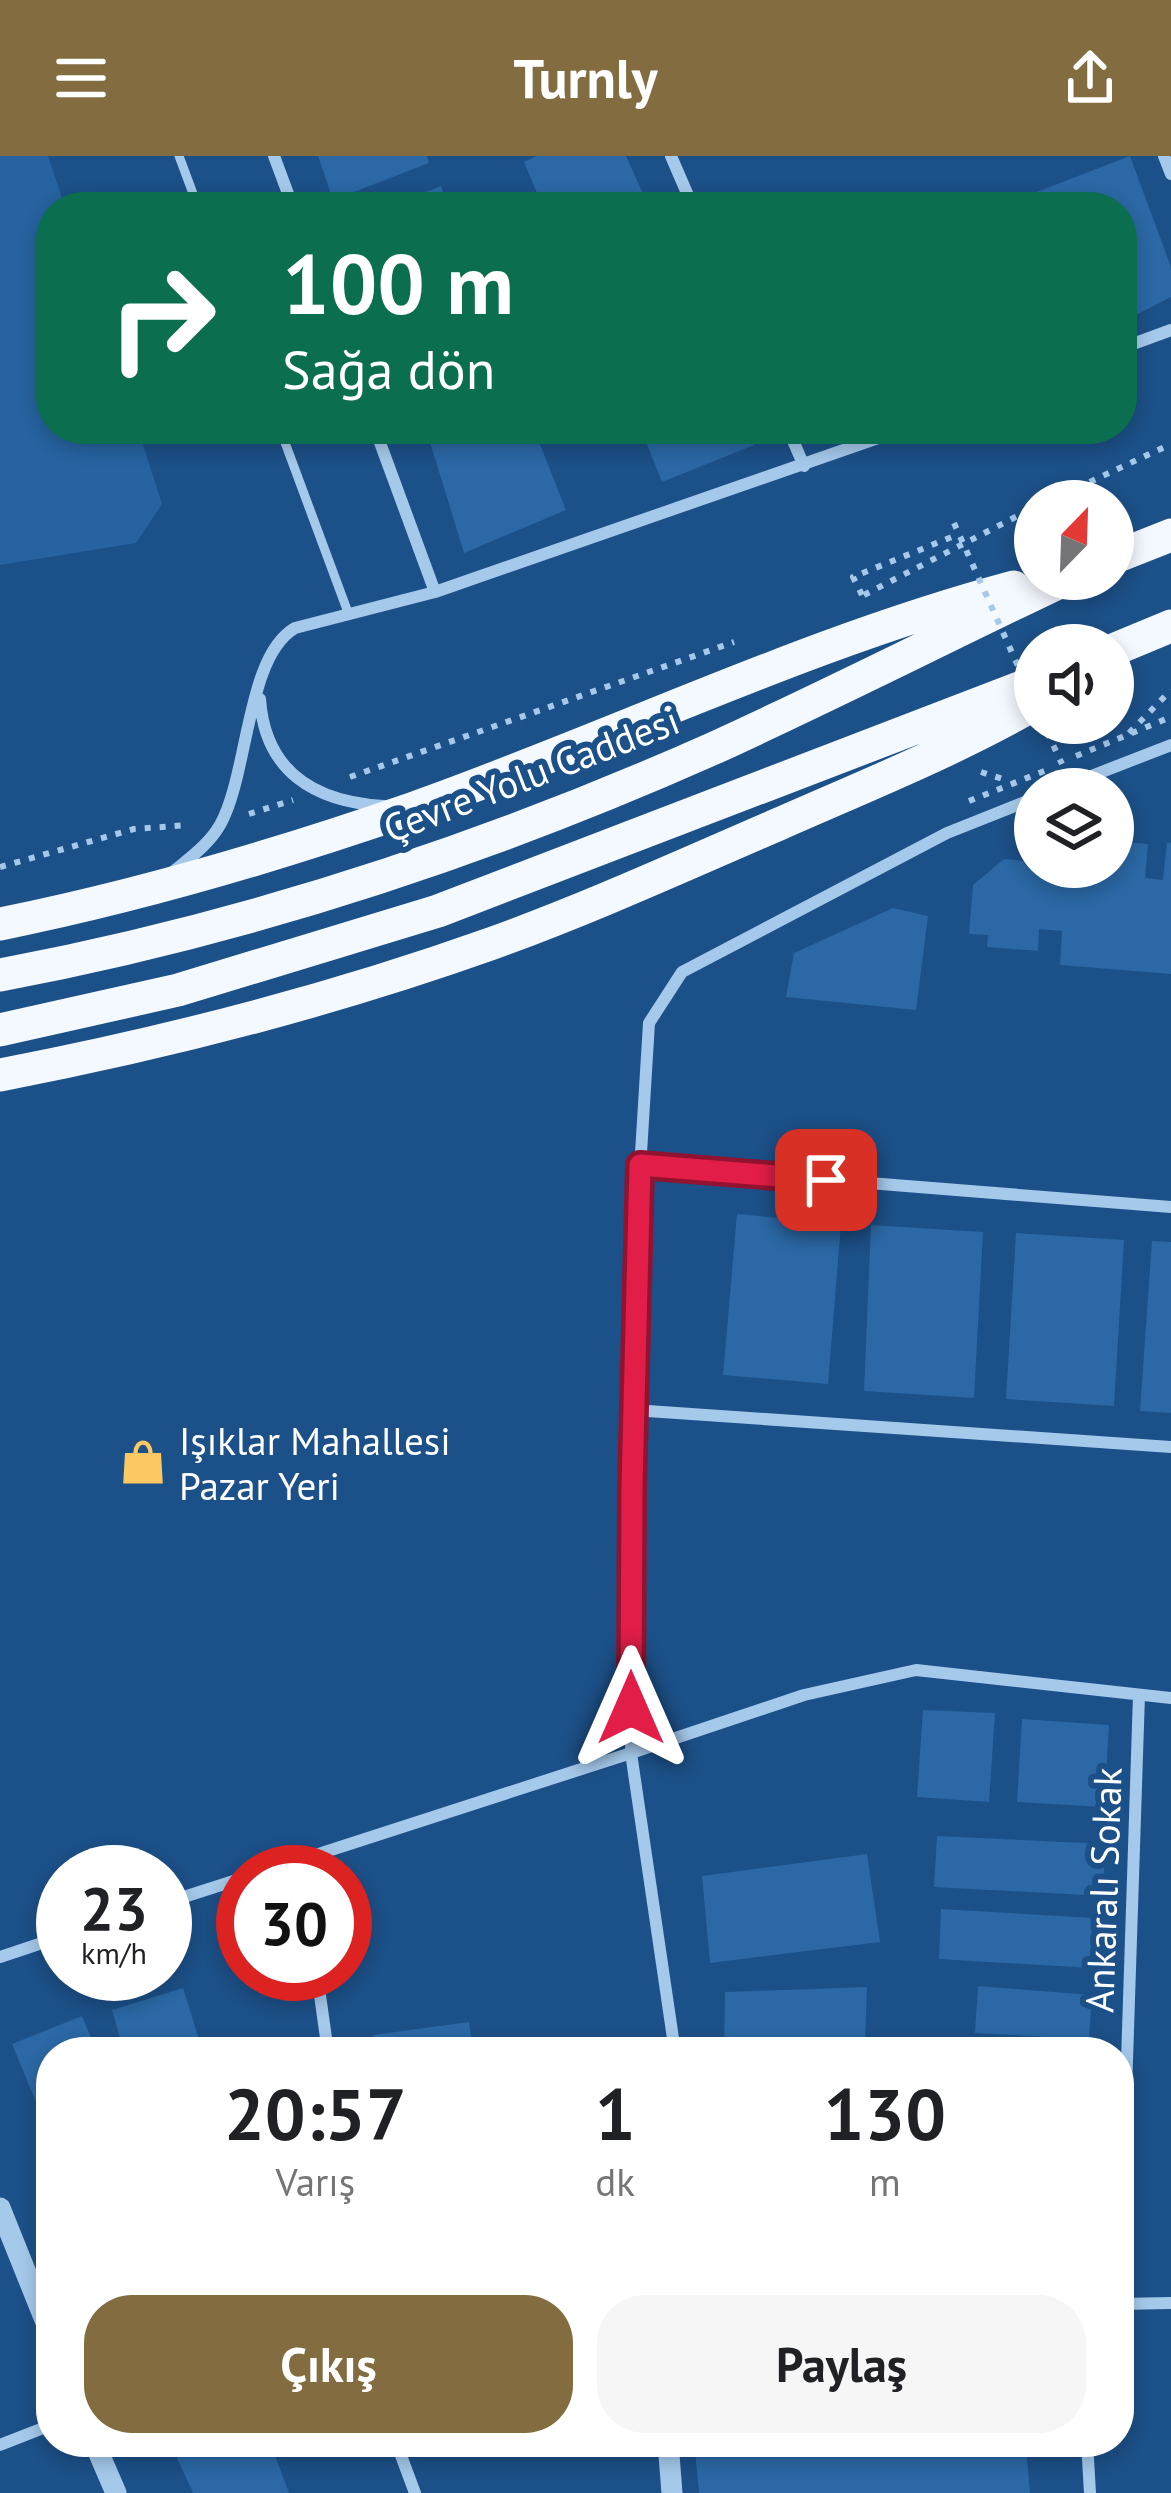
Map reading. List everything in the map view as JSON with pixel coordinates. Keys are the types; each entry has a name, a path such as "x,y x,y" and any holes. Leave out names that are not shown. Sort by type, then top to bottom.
{"highway":[{"path":"1134,550 1171,535"},
{"path":"0,924 146,887 413,808 857,636 1014,587"},
{"name":"Çevre Yolu Caddesi","path":"0,975 253,914 507,833 713,748 1022,600"},
{"path":"1134,641 1171,626"},
{"path":"0,1030 178,990 438,911 1014,690"},
{"path":"0,1075 116,1052 269,1012 491,943 649,881 1014,716"}],"street":[{"path":"274,156 287,192"},
{"path":"671,156 687,192"},
{"path":"1164,156 1171,174"},
{"path":"1137,342 1171,330"},
{"path":"381,444 435,592"},
{"path":"794,444 804,466"},
{"path":"146,887 195,854 221,823 238,778 266,662 281,636 295,628 435,592 863,444"},
{"path":"260,692 268,741 278,760 314,789 374,806 413,808"},
{"path":"1113,768 1171,745"},
{"path":"673,2037 631,1753 633,1410 649,1023 682,972 946,833 1014,806"},
{"path":"640,1165 1171,1207"},
{"path":"633,1410 1171,1447"},
{"path":"363,1845 804,1695 916,1670 1171,1698"},
{"name":"Ankaralı Sokak","path":"1128,2037 1139,1695"},
{"path":"0,1957 36,1945"},
{"path":"321,2001 326,2037"},
{"path":"0,2208 36,2298"},
{"path":"1134,2303 1171,2302"},
{"path":"0,2445 36,2431"},
{"path":"100,2457 116,2493"},
{"path":"402,2457 415,2493"},
{"path":"669,2457 672,2493"},
{"path":"1088,2457 1090,2493"}],"lane":[{"path":"179,156 192,192"},
{"path":"286,444 349,615"}],"path":[{"path":"1093,480 1171,443"},
{"path":"958,534 853,577 862,596 1014,518"},
{"path":"954,523 1014,658"},
{"path":"0,868 134,829 221,823 296,800 314,789 735,642"},
{"path":"1076,756 1171,717"},
{"path":"969,801 1052,767"}],"shaded area":[{"path":"0,156 48,156 60,192 36,192 36,444 143,444 162,504 136,543 0,565"}],"building":[{"path":"318,156 427,156 429,163 354,192 330,192"},
{"path":"537,156 626,156 642,192 537,192 524,162"},
{"path":"1130,156 1171,267 1171,297 1137,314 1137,192 1037,192"},
{"path":"431,444 540,444 566,510 464,553"},
{"path":"647,444 754,445 662,482"},
{"path":"1134,843 1148,844 1145,878 1163,880 1167,843 1171,843 1171,974 1060,965 1062,931 1039,929 1038,951 987,947 988,935 969,934 973,885 1004,859 1014,860 1014,888 1134,888"},
{"path":"893,908 928,916 916,1010 786,997 794,953"},
{"path":"737,1214 841,1224 828,1384 723,1375"},
{"path":"871,1225 983,1232 974,1398 864,1391"},
{"path":"1016,1233 1124,1240 1114,1406 1006,1399"},
{"path":"1152,1241 1171,1242 1171,1413 1140,1411"},
{"path":"923,1710 995,1713 989,1802 917,1797"},
{"path":"1022,1719 1109,1725 1104,1807 1017,1802"},
{"path":"937,1836 1105,1844 1103,1896 934,1887"},
{"path":"867,1854 880,1942 710,1963 702,1876"},
{"path":"941,1909 1094,1918 1091,1968 939,1959"},
{"path":"978,1986 1092,1995 1089,2037 975,2033"},
{"path":"867,1987 865,2037 724,2037 725,1992"},
{"path":"141,2001 187,2001 198,2037 120,2037 112,2010"},
{"path":"82,2016 91,2037 36,2037 36,2102 12,2044"},
{"path":"469,2022 471,2037 373,2037"},
{"path":"276,2457 289,2493 193,2493 177,2458"},
{"path":"696,2457 1027,2457 1030,2493 699,2493"}],"place":[{"name":"Işıklar Mahallesi Pazar Yeri","path":"143,1462"}],"route":[{"path":"631,1708 640,1165 826,1180"}]}
